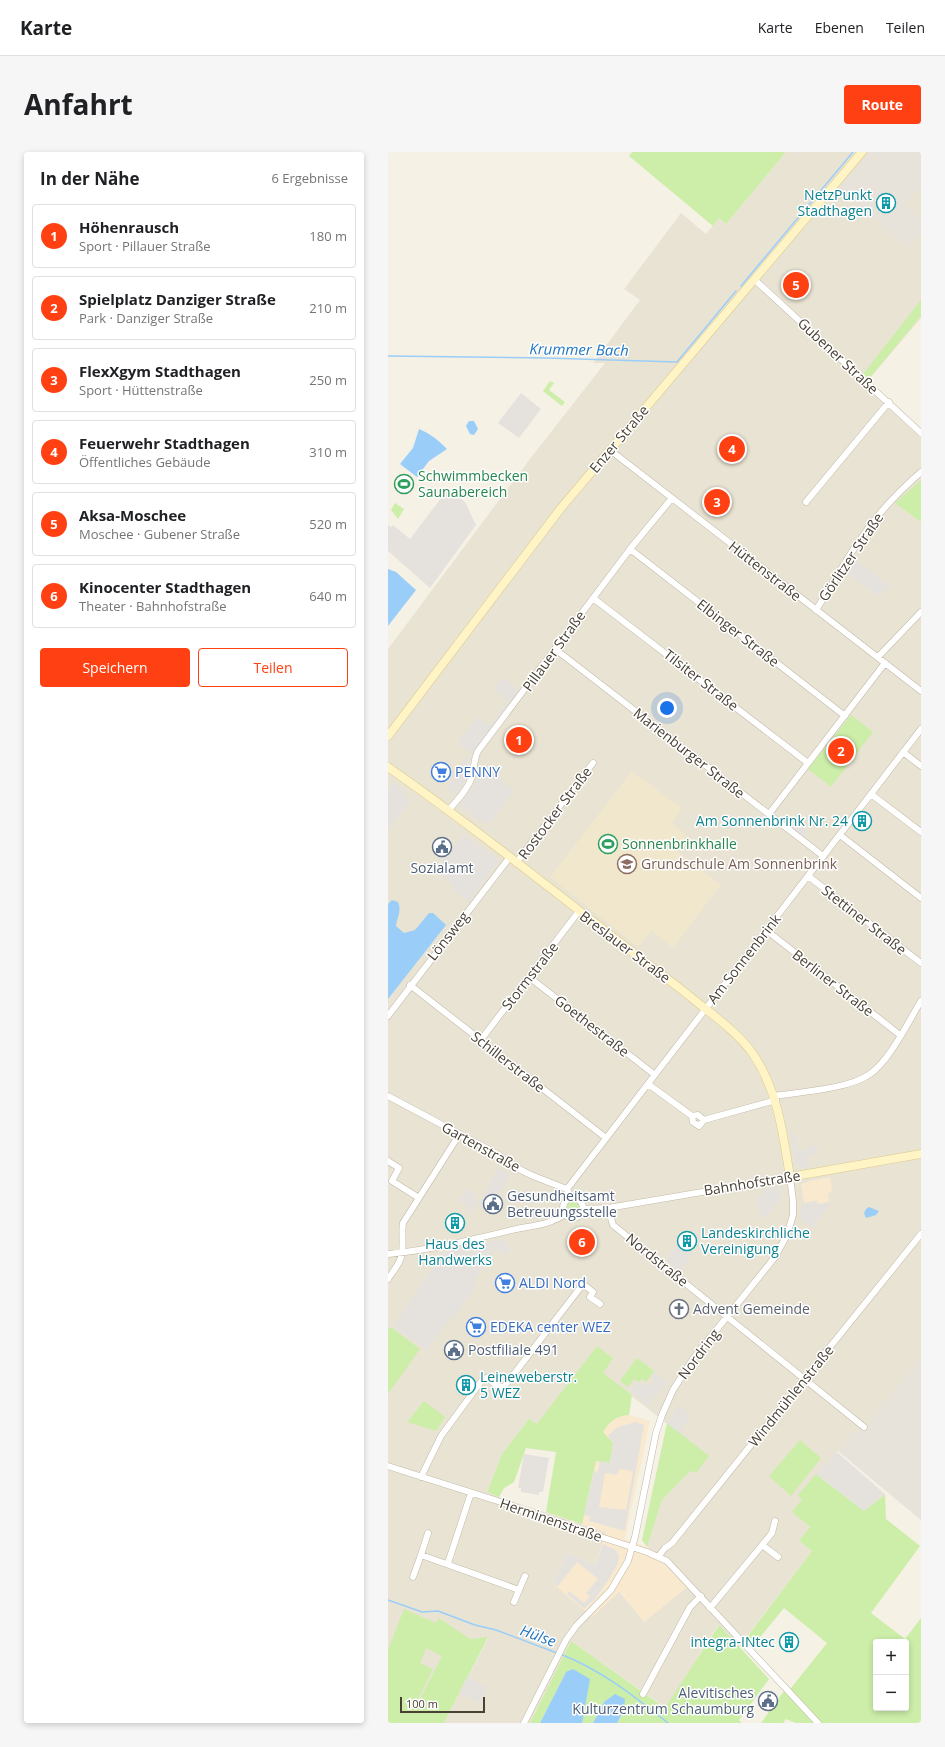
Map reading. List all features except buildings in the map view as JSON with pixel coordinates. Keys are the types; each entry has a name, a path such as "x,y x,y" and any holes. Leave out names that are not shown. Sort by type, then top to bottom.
{"main road":[{"name":"Enzer Straße","path":"388,736 550,522 862,152"},
{"name":"Breslauer Straße","path":"388,767 579,911 735,1034 749,1049 760,1065 775,1098 783,1131 790,1177"},
{"name":"Bahnhofstraße","path":"790,1177 921,1154"}],"street":[{"name":"Gubener Straße","path":"755,280 921,433"},
{"path":"806,502 889,402"},
{"name":"Hüttenstraße","path":"610,450 921,691"},
{"name":"Görlitzer Straße","path":"816,610 853,549 871,524 897,494 921,472"},
{"name":"Pillauer Straße","path":"448,811 469,784 478,751 630,549 672,498"},
{"name":"Elbinger Straße","path":"630,549 845,716"},
{"name":"Tilsiter Straße","path":"594,598 808,763"},
{"path":"878,657 921,612"},
{"name":"Marienburger Straße","path":"555,649 823,856"},
{"path":"769,814 885,663"},
{"name":"Am Sonnenbrink","path":"567,1189 921,729"},
{"path":"903,752 921,766"},
{"name":"Rostocker Straße","path":"516,863 593,763"},
{"path":"871,794 921,832"},
{"path":"840,835 921,898"},
{"name":"Lönsweg","path":"388,1016 410,985 509,858"},
{"name":"Stettiner Straße","path":"808,876 921,963"},
{"name":"Stormstraße","path":"480,1041 579,911"},
{"name":"Berliner Straße","path":"766,930 900,1035"},
{"name":"Goethestraße","path":"529,977 655,1075"},
{"name":"Schillerstraße","path":"410,985 606,1138"},
{"path":"648,1084 692,1116 698,1115 704,1120 775,1098 846,1084 863,1079 880,1065 921,1001"},
{"name":"Gartenstraße","path":"388,1096 499,1155 505,1161 567,1189"},
{"path":"388,1279 400,1260 402,1253 401,1233 403,1223 459,1135"},
{"path":"388,1161 399,1168 392,1181 419,1198"},
{"name":"Bahnhofstraße","path":"583,1209 608,1208 790,1177"},
{"name":"Nordring","path":"524,1723 559,1654 576,1626 603,1599 624,1570 633,1547 656,1433 667,1402 680,1378 693,1359 775,1258 788,1235 793,1215 790,1177"},
{"path":"565,1214 571,1218 577,1217 583,1209 580,1201 571,1198 567,1189"},
{"path":"565,1214 564,1204 571,1198"},
{"name":"Nordstraße","path":"608,1208 613,1225 728,1316 864,1427"},
{"path":"388,1254 402,1253 450,1244 547,1222 565,1214"},
{"name":"Windmühlenstraße","path":"658,1557 665,1548 672,1543 921,1234"},
{"path":"421,1477 441,1436 482,1379 487,1378 499,1387 504,1387 583,1284 593,1292 590,1297 600,1304"},
{"name":"Herminenstraße","path":"388,1466 510,1505 541,1518 563,1523 570,1527 633,1547 667,1561 818,1723"},
{"path":"448,1563 471,1493"},
{"path":"710,1608 772,1533 775,1521"},
{"path":"413,1577 428,1533"},
{"path":"762,1545 778,1557"},
{"path":"421,1555 448,1563 519,1590"},
{"path":"514,1602 525,1576"},
{"path":"643,1694 690,1607 701,1596"}],"shaded area":[{"path":"786,152 921,152 921,318 864,385 921,438 921,1358 867,1425 852,1433 799,1495 820,1514 799,1541 812,1551 739,1647 718,1625 666,1708 571,1641 530,1723 444,1723 488,1638 470,1639 439,1618 442,1656 417,1704 388,1723 388,649 529,460 605,363 593,363 640,300 624,289 681,213 706,234 719,218 726,224","holes":["602,1373 679,1433 690,1471 662,1500 647,1547 687,1587 644,1622 619,1591 567,1594 558,1586 595,1565 606,1532 487,1492 502,1454 529,1419 537,1425"]},
{"path":"869,152 921,152 921,187 904,204 921,220 921,233 907,248 840,187"},
{"path":"521,393 541,409 519,438 498,423"},
{"path":"448,489 465,502 476,525 430,588 388,551 388,525 391,527 393,525 410,539"},
{"path":"854,560 889,585 880,597 846,572"},
{"path":"502,678 519,691 510,702 493,689"},
{"path":"508,701 511,704 475,752 466,750 460,745 462,743 459,741 478,717 490,725"},
{"path":"467,756 470,758 466,774 469,776 455,794 446,788 453,779 451,777"},
{"path":"486,769 514,790 490,823 485,820 483,823 459,805"},
{"name":"Grundschule Am Sonnenbrink","path":"632,771 682,808 672,823 687,836 677,851 721,885 673,948 651,931 638,947 550,877"},
{"path":"393,783 404,792 402,794 411,801 388,831 388,790"},
{"path":"795,820 808,830 803,837 790,826"},
{"path":"463,834 499,861 469,901 452,888 454,885 435,870"},
{"path":"791,1133 795,1133 798,1151 807,1149 807,1146 817,1145 818,1154 806,1156 808,1168 803,1169 796,1164"},
{"path":"499,1168 510,1175 498,1196 495,1195 486,1210 478,1204"},
{"path":"830,1177 832,1190 828,1195 829,1202 817,1205 816,1201 804,1203 801,1184"},
{"path":"775,1187 782,1188 779,1201 763,1220 756,1198 764,1196 763,1189"},
{"path":"466,1189 475,1195 473,1198 478,1201 468,1216 466,1205 459,1200"},
{"path":"817,1201 818,1204 829,1202 831,1204 812,1228 801,1219 800,1209 804,1203"},
{"path":"503,1239 504,1243 508,1242 510,1252 505,1255 496,1249 474,1281 477,1284 455,1316 452,1315 427,1350 393,1327 444,1252"},
{"path":"678,1243 693,1254 680,1271 666,1259"},
{"path":"921,1358 921,1520 838,1451 852,1433 867,1425"},
{"path":"654,1373 666,1382 648,1405 631,1392 638,1382 645,1387 648,1383 650,1385 655,1379 651,1376"},
{"path":"679,1406 691,1415 679,1433 667,1423"},
{"path":"629,1415 650,1421 625,1539 647,1547 687,1587 644,1622 620,1591 592,1617 553,1584 567,1553 595,1565 606,1532 582,1524 596,1460 610,1463 603,1432 610,1422 619,1416"},
{"path":"635,1422 644,1425 625,1531 589,1521 590,1516 584,1515 594,1471 598,1472 600,1461 610,1463 613,1443 608,1436 616,1428","holes":["619,1469 633,1471 626,1510 599,1507 605,1473 617,1475"]},
{"path":"837,1452 885,1494 864,1511 816,1474"},
{"path":"524,1454 549,1458 543,1492 539,1492 539,1495 521,1492 521,1488 518,1488"},
{"path":"603,1544 616,1550 619,1556 618,1563 595,1599 584,1609 567,1594 569,1591 584,1603 590,1596 586,1593 598,1579 577,1562 558,1586 553,1584 567,1553 595,1565"},
{"path":"467,1677 488,1687 480,1703 459,1693"}],"green space":[{"path":"632,152 786,152 726,224 719,218 713,226 629,156"},
{"path":"921,300 921,316 869,379 863,374"},
{"path":"550,381 554,383 549,390 565,402 562,406 543,391"},
{"path":"921,480 921,522 895,503"},
{"path":"395,503 404,509 398,519 391,510"},
{"path":"851,715 873,732 831,787 808,769"},
{"path":"571,1202 575,1202 579,1208 575,1214 571,1214 567,1210 567,1206"},
{"path":"391,1327 420,1349 388,1394 388,1330"},
{"path":"597,1346 613,1358 603,1373 632,1395 629,1415 614,1420 603,1432 613,1443 610,1463 596,1461 582,1524 546,1512 556,1452 526,1448 514,1482 504,1488 499,1497 487,1492 502,1454 529,1419 537,1424"},
{"path":"637,1358 654,1371 646,1382 642,1379 639,1382 634,1379 628,1387 621,1382 621,1379"},
{"path":"424,1401 445,1417 436,1431 407,1422"},
{"path":"667,1423 709,1456 696,1473 690,1471 662,1500 647,1547 642,1540"},
{"path":"800,1440 821,1458 791,1496 769,1476"},
{"path":"816,1474 864,1511 885,1494 886,1519 920,1546 871,1613 905,1639 921,1618 921,1723 796,1723 786,1719 783,1723 761,1723 784,1691 787,1693 827,1643 784,1608 751,1648 744,1641 812,1551 799,1541 810,1527 792,1512 802,1499 798,1495"},
{"path":"404,1609 436,1623 439,1618 470,1639 488,1637 444,1723 388,1723 388,1650","holes":["426,1648 442,1656 417,1704 416,1703 433,1669 420,1663"]},
{"path":"719,1625 769,1679 739,1720 742,1723 617,1723 624,1710 604,1702 593,1723 582,1723 566,1672 540,1723 530,1723 571,1641 665,1708"}],"water":[{"path":"469,421 474,421 478,429 474,435 470,434 466,426"},
{"path":"419,429 441,443 447,449 429,461 417,477 400,464 413,448"},
{"path":"388,569 396,572 416,590 388,626"},
{"path":"392,900 398,902 399,905 396,926 404,933 415,930 429,913 433,913 446,925 388,999 388,904"},
{"path":"869,1207 879,1211 876,1215 866,1218 864,1213"},
{"path":"573,1669 590,1679 582,1723 540,1723 566,1672"},
{"path":"615,1694 625,1699 624,1710 617,1723 593,1723 604,1702"}],"waterway":[{"name":"Krummer Bach","path":"741,286 853,152"},
{"name":"Krummer Bach","path":"388,356 546,358 677,362 736,291"},
{"name":"Hülse","path":"388,1600 422,1612 438,1611 475,1625 496,1630 557,1653"},
{"name":"Hülse","path":"560,1654 589,1667 617,1684 668,1723"}],"place":[{"name":"NetzPunkt Stadthagen","path":"886,203"},
{"name":"Aksa-Moschee","path":"796,285"},
{"name":"Feuerwehr Stadthagen","path":"732,449"},
{"name":"Schwimmbecken Saunabereich","path":"404,484"},
{"name":"FlexXgym Stadthagen","path":"717,502"},
{"name":"Höhenrausch","path":"519,740"},
{"name":"Spielplatz Danziger Straße","path":"841,751"},
{"name":"PENNY","path":"441,772"},
{"name":"Am Sonnenbrink Nr. 24","path":"862,821"},
{"name":"Sonnenbrinkhalle","path":"608,844"},
{"name":"Sozialamt","path":"442,847"},
{"name":"Grundschule Am Sonnenbrink","path":"627,864"},
{"name":"Gesundheitsamt Betreuungsstelle","path":"493,1204"},
{"name":"Haus des Handwerks","path":"455,1223"},
{"name":"Landeskirchliche Vereinigung","path":"687,1241"},
{"name":"Kinocenter Stadthagen","path":"582,1242"},
{"name":"ALDI Nord","path":"505,1283"},
{"name":"Advent Gemeinde","path":"679,1309"},
{"name":"EDEKA center WEZ","path":"476,1327"},
{"name":"Postfiliale 491","path":"454,1350"},
{"name":"Leineweberstr. 5 WEZ","path":"466,1385"},
{"name":"integra-INtec","path":"789,1642"},
{"name":"Alevitisches Kulturzentrum Schaumburg","path":"768,1701"}]}
